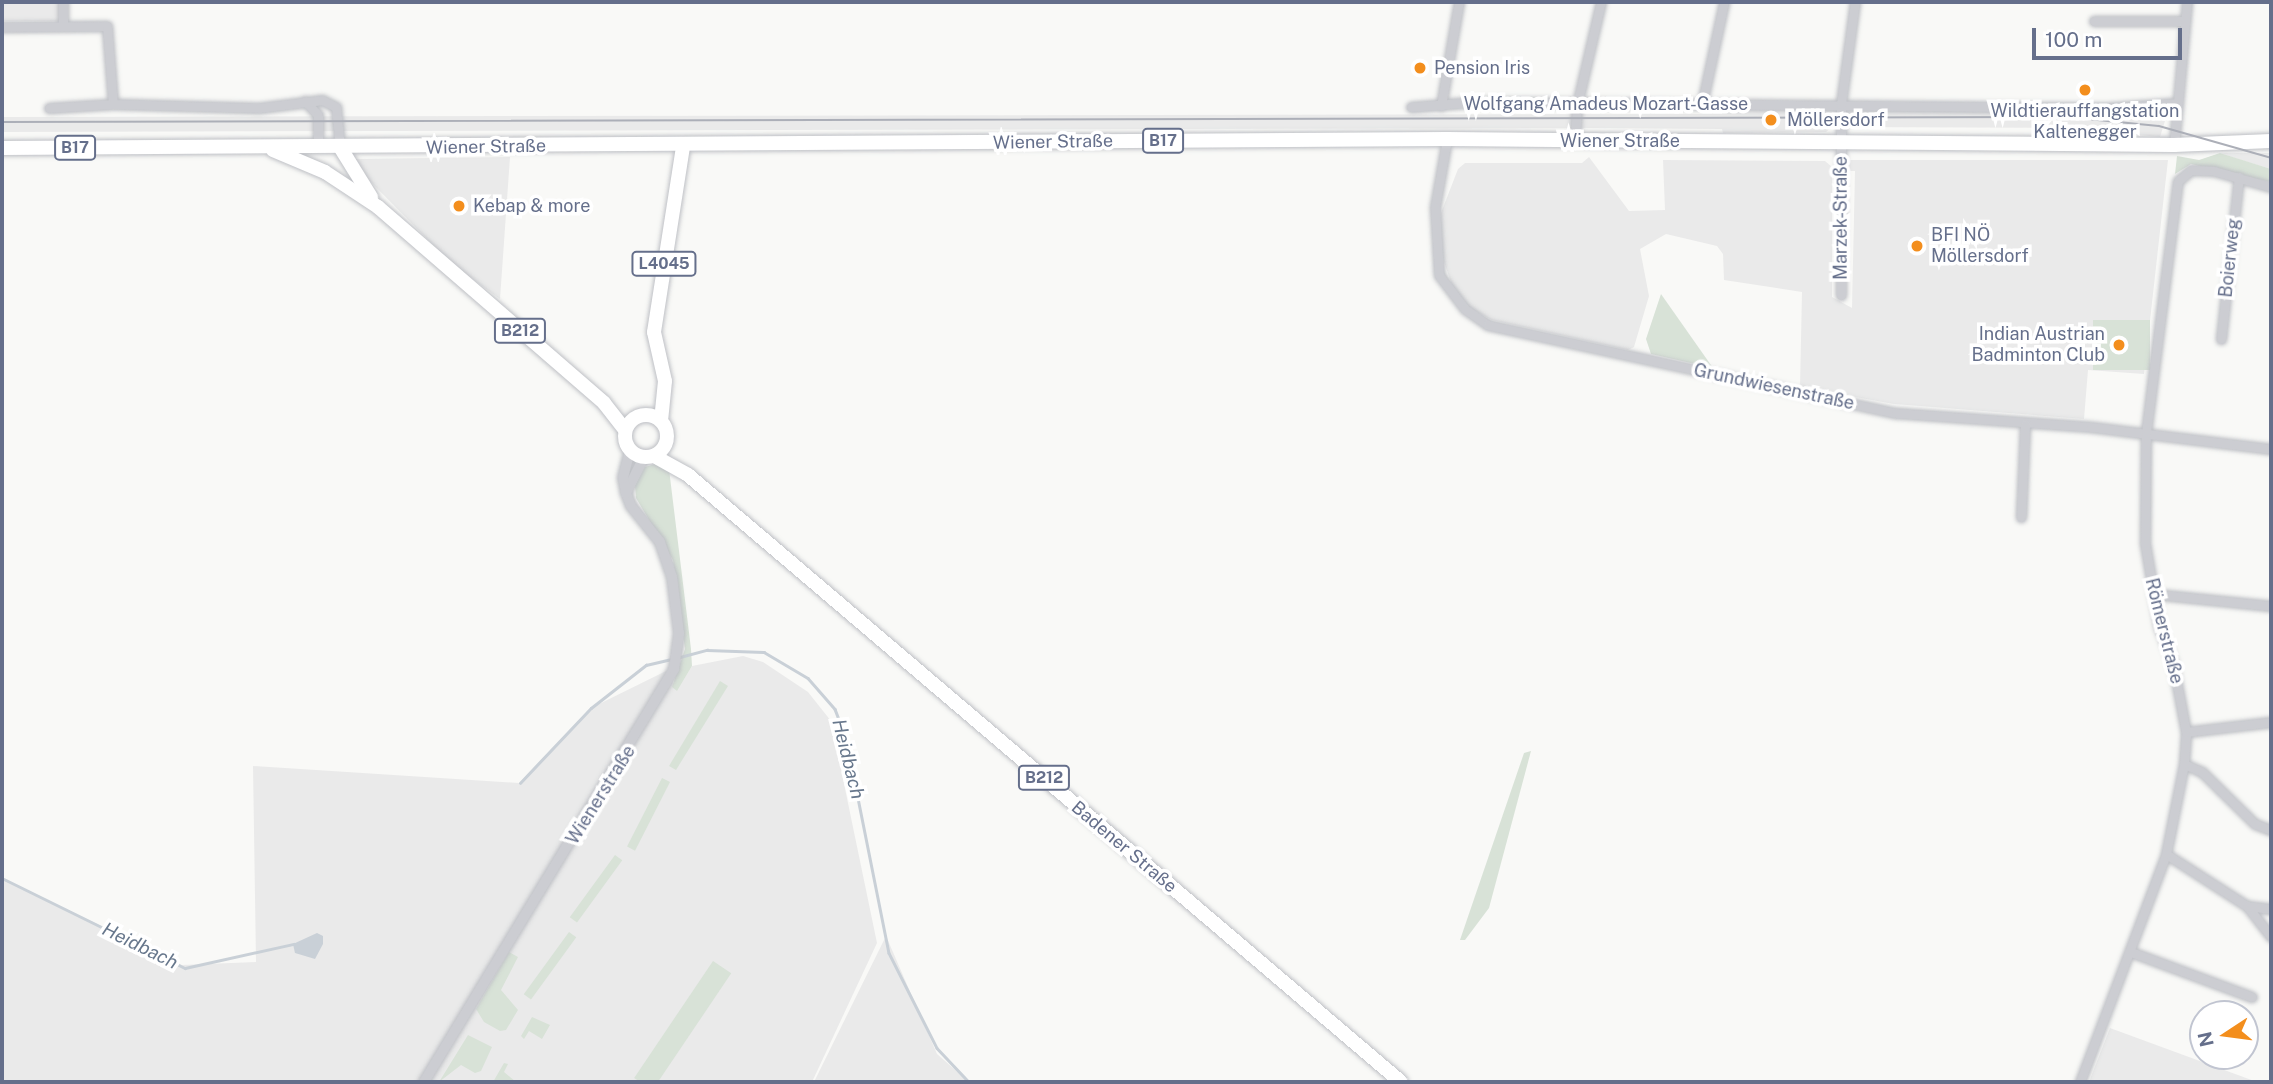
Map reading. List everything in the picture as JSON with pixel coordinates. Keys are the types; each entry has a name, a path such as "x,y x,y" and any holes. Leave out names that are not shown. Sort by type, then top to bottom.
{"main road":[{"name":"Wiener Straße","path":"2,148 683,146 1447,138 2174,145 2271,141"},
{"name":"L4045","path":"661,421 665,381 654,332 683,146"},
{"name":"B212","path":"340,147 378,207"},
{"name":"B212","path":"267,148 325,172 378,207 604,403 625,430 629,449 649,456"},
{"path":"625,430 642,415 665,381"},
{"name":"B212","path":"604,403 661,421 666,442"},
{"path":"649,456 666,442"},
{"name":"Badener Straße","path":"666,442 688,475"},
{"name":"Badener Straße","path":"649,456 688,475 1401,1082"}],"street":[{"path":"62,2 63,26"},
{"path":"1441,106 1459,2"},
{"path":"1575,141 1577,105 1601,2"},
{"path":"1702,104 1724,2"},
{"name":"Marzek-Straße","path":"1841,295 1840,142 1855,2"},
{"path":"2174,145 2187,2"},
{"path":"2094,21 2185,21"},
{"path":"2,27 107,26 113,104"},
{"path":"305,101 317,115 318,147"},
{"path":"49,108 113,104 259,108 305,101 333,104 340,147"},
{"name":"Wolfgang Amadeus Mozart-Gasse","path":"1411,107 1842,104 1867,108 2041,108 2178,103"},
{"name":"Grundwiesenstraße","path":"1447,138 1435,207 1439,275 1465,309 1488,325 1896,413 2146,433 2271,449"},
{"name":"Römerstraße","path":"2080,1082 2166,854 2184,764 2186,732 2173,663 2159,626 2144,543 2146,433 2178,181 2191,170 2239,177"},
{"path":"2239,177 2271,187"},
{"name":"Boierweg","path":"2221,339 2239,177"},
{"path":"2021,517 2025,424"},
{"path":"626,492 623,478 629,449"},
{"path":"626,492 649,456"},
{"name":"Wienerstraße","path":"424,1082 674,669 678,653 678,610 668,559 626,492"},
{"path":"2153,594 2271,606"},
{"path":"2186,732 2271,722"},
{"path":"2184,764 2202,772 2255,824 2271,830"},
{"path":"2166,854 2247,906 2271,937"},
{"path":"2247,906 2271,909"},
{"path":"2131,952 2252,998"}],"shaded area":[{"path":"2,2 68,2 68,21 2,21"},
{"path":"1723,110 2068,113 2165,121 2160,137 2065,128 1832,127 1826,132 1723,133 1722,129 1587,128 2,132 2,117 1722,114"},
{"path":"2220,153 2271,153 2271,169 2241,160"},
{"path":"2220,153 2271,169 2271,182 2191,164 2175,174 2177,156 2199,160"},
{"path":"510,157 500,299 452,264 354,165 354,159"},
{"path":"1589,157 1629,211 1665,210 1663,160 1825,161 1832,167 1832,297 1852,308 1855,171 1846,171 1845,160 2168,160 2144,374 2088,370 2084,419 1894,404 1800,387 1802,292 1724,280 1723,254 1717,246 1666,234 1640,249 1649,296 1634,347 1628,350 1492,320 1470,308 1454,291 1441,253 1441,213 1458,169 1465,163 1582,163"},
{"path":"1661,294 1713,368 1651,354 1646,339"},
{"name":"Indian Austrian Badminton Club","path":"2093,320 2150,320 2150,370 2093,370"},
{"path":"655,464 669,469 691,649 692,666 677,691 672,687 685,649 673,560 636,498 635,485 645,467"},
{"path":"743,656 763,662 808,692 831,721 877,943 812,1082 2,1082 2,878 182,965 256,962 253,766 519,783 591,708 666,671 677,690 692,666"},
{"path":"720,681 728,686 676,770 669,766"},
{"path":"1531,751 1489,908 1465,940 1460,940 1524,753"},
{"path":"662,778 670,782 635,851 627,847"},
{"path":"615,855 622,860 577,923 570,917"},
{"path":"569,932 576,937 531,1000 524,994"},
{"path":"317,933 323,936 323,944 315,959 295,953 293,944"},
{"path":"886,936 937,1054 969,1082 814,1082"},
{"path":"509,952 518,957 501,990 518,1010 506,1030 500,1031 484,1022 476,1009"},
{"path":"713,961 731,973 658,1082 640,1082 634,1078"},
{"path":"532,1017 550,1025 542,1039 529,1031 524,1039 521,1036"},
{"path":"2110,1028 2189,1057 2189,1070 2224,1070 2257,1082 2089,1082"},
{"path":"468,1035 492,1047 481,1071 475,1073 461,1065 439,1082"},
{"path":"504,1063 508,1064 504,1072 516,1082 493,1082"}],"waterway":[{"name":"Heidbach","path":"680,657 707,650 764,652 808,678 835,709 846,738 889,953 937,1048 969,1082"},
{"name":"Heidbach","path":"520,783 591,708 646,665 673,659"},
{"name":"Heidbach","path":"2,878 185,968 293,944"}],"tram line":[{"path":"2,122 2067,117 2159,126 2271,158"}],"place":[{"name":"Pension Iris","path":"1420,68"},
{"name":"Wildtierauffangstation Kaltenegger","path":"2085,90"},
{"name":"Möllersdorf","path":"1771,120"},
{"name":"Kebap & more","path":"459,206"},
{"name":"BFI NÖ Möllersdorf","path":"1917,246"},
{"name":"Indian Austrian Badminton Club","path":"2119,345"}]}
